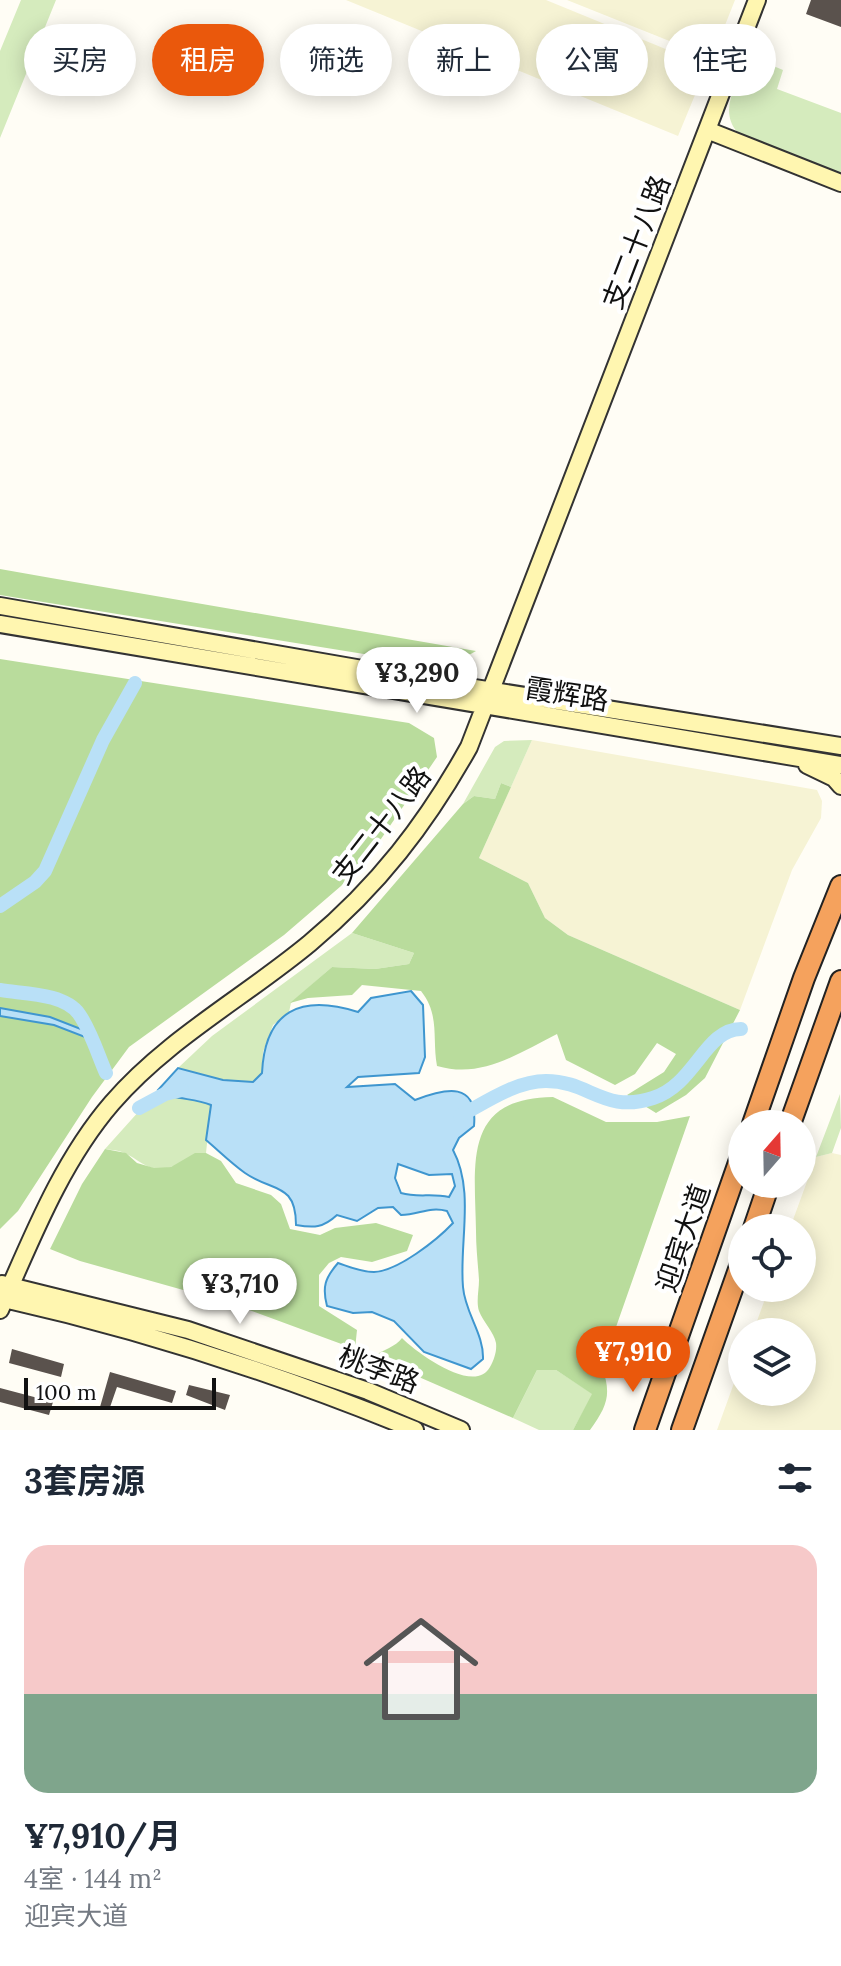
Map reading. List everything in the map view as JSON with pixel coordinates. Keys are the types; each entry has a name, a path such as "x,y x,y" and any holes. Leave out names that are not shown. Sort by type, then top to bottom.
{"highway":[{"path":"758,1110 839,886"},
{"path":"795,1110 841,981"},
{"name":"迎宾大道","path":"645,1430 728,1194"},
{"path":"682,1430 728,1301"}],"street":[{"name":"支二十八路","path":"3,1295 59,1185 111,1105 137,1077 309,944 365,894 438,804 469,747 485,707 757,0"},
{"path":"707,130 841,183"},
{"name":"霞辉路","path":"0,606 491,690 781,747 841,765"},
{"name":"霞辉路","path":"0,624 485,707 781,747 841,746"},
{"path":"781,747 841,738"},
{"path":"781,747 834,778 841,786"},
{"name":"桃李路","path":"3,1295 157,1336 238,1362 323,1392 415,1430"},
{"name":"桃李路","path":"3,1295 188,1330 368,1391 461,1430"},
{"path":"637,1430 665,1375"},
{"path":"690,1430 697,1388"}],"shaded area":[{"path":"346,0 546,0 605,24 536,24 536,78 520,71 520,24 408,25"},
{"path":"567,0 735,0 725,24 664,24 664,39 648,32 648,24 627,24"},
{"path":"648,42 664,48 664,96 695,96 678,136 580,96 648,96"},
{"path":"532,740 817,790 822,801 821,818 792,870 740,1010 568,935 545,918 528,883 479,858"},
{"path":"832,1153 841,1155 841,1430 717,1430 728,1400 728,1406 816,1406 816,1318 758,1318 764,1302 816,1302 816,1214 795,1214 801,1198 816,1198 816,1157"}],"green space":[{"path":"21,0 56,0 46,24 24,24 24,79 0,138 0,51"},
{"path":"776,67 783,70 777,89 841,113 841,175 738,133 729,115 732,96 776,96"},
{"path":"0,569 476,651 455,663 432,665 0,595"},
{"path":"0,659 409,723 434,738 437,757 368,858 341,886 284,935 129,1047 92,1097 18,1211 0,1229"},
{"path":"532,740 511,787 501,783 495,799 474,796 463,804 495,747 504,741"},
{"path":"501,783 511,787 479,858 528,883 545,918 568,935 740,1010 705,1078 686,1095 656,1113 627,1095 664,1072 676,1054 657,1043 635,1074 615,1085 566,1060 557,1034 499,1062 484,1067 453,1069 437,1066 433,1018 421,991 362,985 352,995 308,998 290,1003 332,967 375,969 409,964 414,953 352,933 463,804 474,796 495,799"},
{"path":"352,933 414,953 409,964 375,969 332,967 291,1003 289,1012 273,1025 263,1052 262,1073 254,1082 223,1080 178,1068 212,1036"},
{"path":"158,1090 211,1105 206,1153 176,1166 156,1169 122,1152 105,1149"},
{"path":"840,1094 841,1128 832,1153 816,1157"},
{"path":"553,1097 606,1122 657,1122 690,1116 602,1367 607,1385 606,1400 590,1430 573,1430 592,1394 556,1370 537,1370 513,1418 373,1357 402,1338 433,1362 460,1374 472,1377 483,1374 490,1367 496,1343 478,1304 475,1182 480,1139 488,1122 502,1109 524,1100"},
{"path":"105,1149 126,1153 137,1163 154,1168 171,1167 195,1153 206,1153 221,1161 236,1183 271,1195 281,1204 290,1229 320,1235 335,1228 376,1223 413,1235 407,1251 372,1262 341,1257 329,1263 319,1275 319,1306 357,1330 355,1349 233,1304 80,1261 50,1249 82,1184"},
{"path":"537,1370 556,1370 593,1394 573,1430 539,1430 513,1418"}],"water":[{"path":"411,991 423,1005 425,1057 419,1073 358,1077 347,1087 395,1084 415,1100 448,1091 458,1092 471,1101 474,1111 474,1126 459,1138 453,1150 460,1166 465,1200 464,1297 483,1350 483,1359 471,1369 424,1352 394,1321 372,1312 353,1313 327,1306 326,1283 338,1263 374,1272 405,1261 453,1223 447,1211 401,1215 393,1207 378,1208 357,1221 337,1215 318,1226 296,1225 292,1201 287,1195 245,1173 206,1140 211,1105 158,1090 178,1068 223,1080 253,1082 262,1073 270,1034 290,1012 319,1005 358,1012 371,998","holes":["398,1164 429,1175 452,1174 455,1186 449,1197 401,1193 395,1178"]},
{"path":"0,1008 50,1017 86,1031 90,1039 54,1025 0,1016"}],"building":[{"path":"811,0 841,0 841,27 806,14"},
{"path":"12,1349 64,1364 61,1377 9,1363"},
{"path":"110,1372 176,1391 172,1403 117,1387 109,1410 100,1407"},
{"path":"189,1385 230,1395 225,1410 186,1395"},
{"path":"0,1388 53,1402 49,1415 0,1402"}],"waterway":[{"path":"0,906 35,882 45,871 103,740 135,683"},
{"path":"0,990 53,998 72,1007 87,1028 106,1073"},
{"path":"460,1116 502,1093 535,1082 561,1082 622,1102 653,1098 679,1082 718,1038 729,1031 741,1029"},
{"path":"139,1108 165,1094 182,1090"}]}
